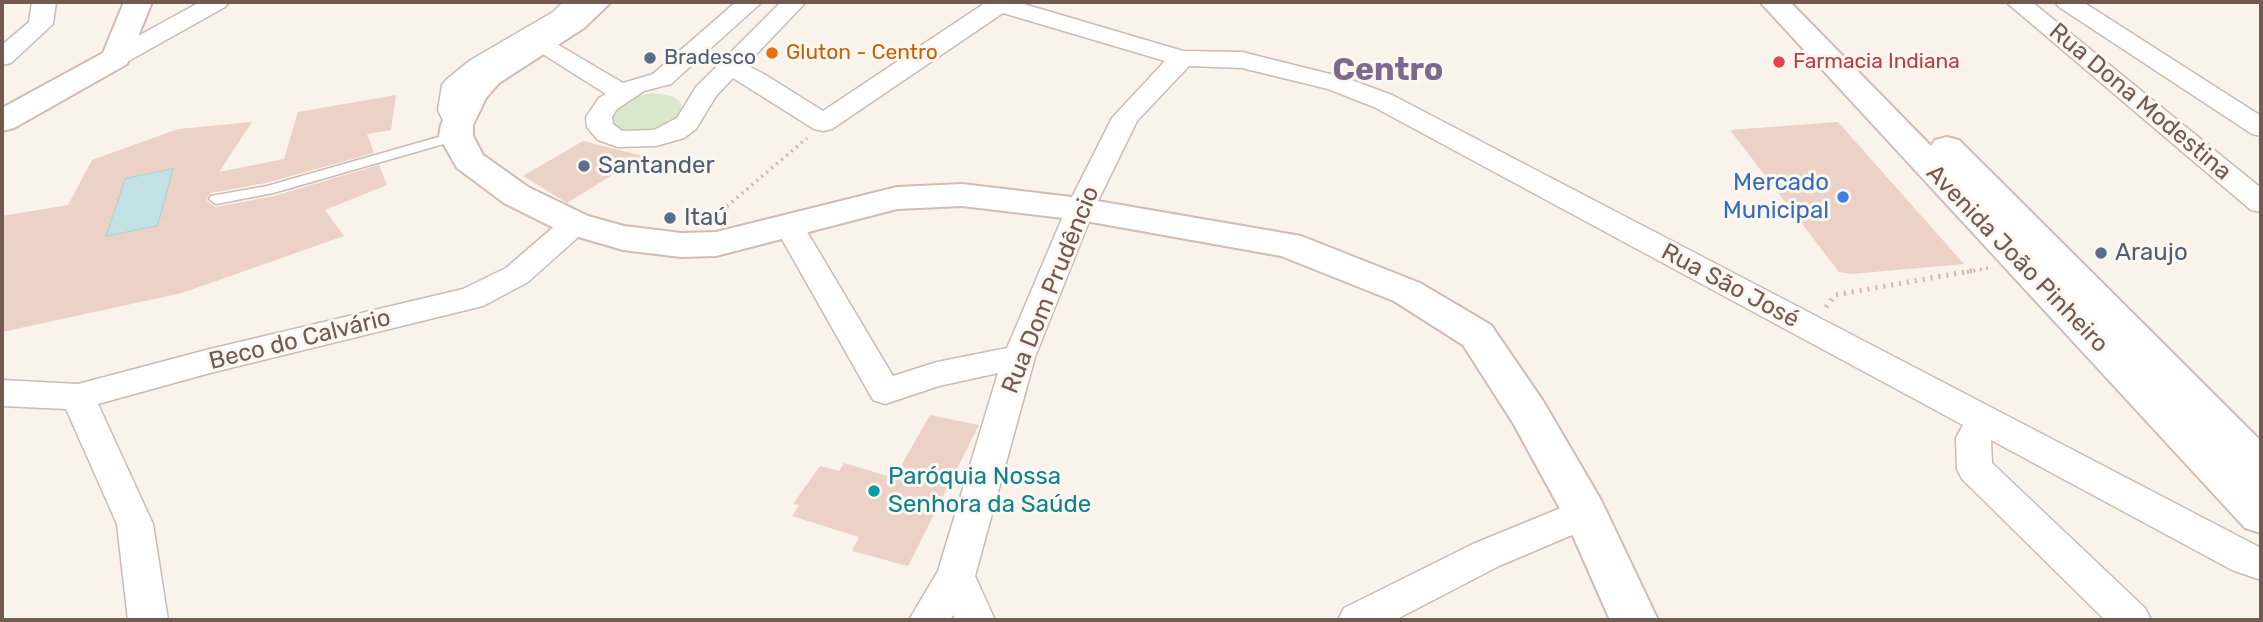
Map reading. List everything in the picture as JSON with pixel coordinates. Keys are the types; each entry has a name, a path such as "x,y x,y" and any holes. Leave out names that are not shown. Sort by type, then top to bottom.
{"street":[{"path":"2,58 41,24 44,2"},
{"path":"116,58 138,2"},
{"path":"2,121 217,2"},
{"path":"576,2 561,17 478,66 455,85 454,124 469,161 516,195 576,224 623,238 681,245 716,244 897,198 962,195 1080,209 1288,245 1407,292 1477,335 1528,412 1585,513 1634,620"},
{"path":"454,124 471,95 488,76 574,22 597,2"},
{"path":"750,2 662,79 622,93 608,104 599,117 600,127 618,139 656,138 674,132 687,123 705,92 794,2"},
{"name":"Avenida João Pinheiro","path":"1774,2 2261,515"},
{"name":"Avenida João Pinheiro","path":"1805,2 2261,468"},
{"path":"730,68 755,79 823,123 999,3"},
{"name":"Rua São José","path":"999,3 1182,58 1242,60 1337,83 1383,101 2245,559 2261,564"},
{"path":"2023,6 2074,7 2261,128"},
{"name":"Rua Dona Modestina","path":"2023,6 2261,202"},
{"path":"540,43 622,93"},
{"name":"Rua Dom Prudêncio","path":"929,620 956,576 1019,357 1080,209 1125,118 1182,58"},
{"name":"Beco do Calvário","path":"2,393 78,397 210,361 471,298 517,275 576,224"},
{"path":"790,227 885,391 937,374 1019,357"},
{"path":"78,397 135,524 148,620"},
{"path":"1983,419 1973,438 1975,469 2131,620"},
{"path":"1358,620 1486,555 1585,513"},
{"path":"956,576 975,620"}],"lane":[{"path":"216,199 268,190 454,124"}],"path":[{"path":"681,245 823,123"},
{"path":"1808,328 1835,295 2020,262"}],"green space":[{"path":"652,93 672,96 678,100 682,105 677,118 659,129 647,132 617,128 612,122 615,109 631,98"}],"water":[{"path":"174,168 158,226 105,237 125,178"}],"building":[{"path":"396,95 391,130 367,134 374,153 266,183 211,193 207,201 216,207 274,196 379,165 387,185 325,210 344,236 182,293 2,332 2,216 68,205 92,160 178,129 252,122 219,172 284,159 298,112","holes":["174,168 158,226 105,237 125,178"]},
{"name":"Mercado Municipal","path":"1838,122 1964,264 1852,274 1839,272 1730,130"},
{"name":"Santander","path":"583,141 643,156 567,203 523,176"},
{"name":"Paróquia Nossa Senhora da Saúde","path":"930,415 979,425 908,566 852,551 859,537 792,516 799,505 793,504 820,466 839,471 844,463 894,478"}],"place":[{"name":"Gluton - Centro","path":"772,53"},
{"name":"Bradesco","path":"650,58"},
{"name":"Farmacia Indiana","path":"1779,62"},
{"name":"Santander","path":"584,166"},
{"name":"Mercado Municipal","path":"1843,197"},
{"name":"Itaú","path":"670,218"},
{"name":"Araujo","path":"2101,253"},
{"name":"Paróquia Nossa Senhora da Saúde","path":"874,491"}],"district":[{"name":"Centro","path":"1388,71"}]}
